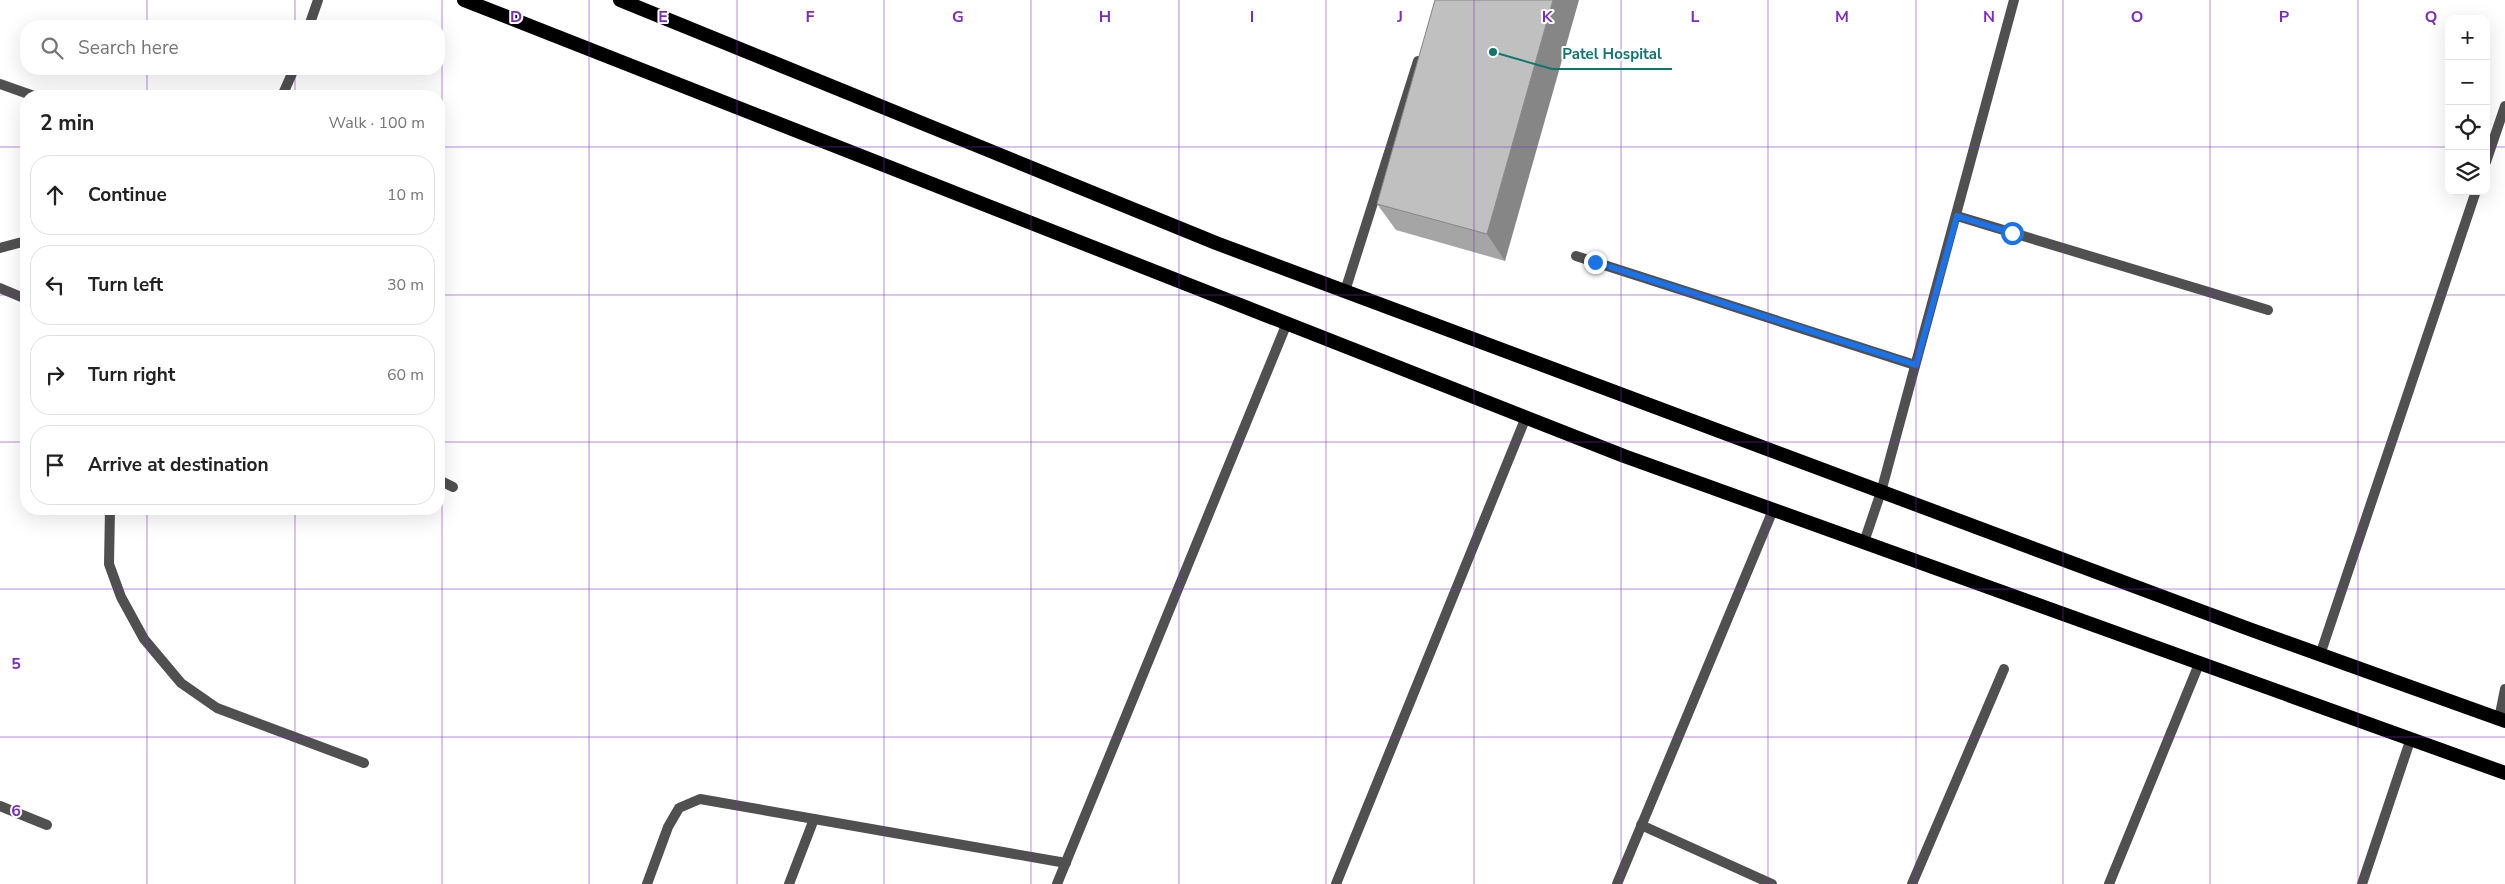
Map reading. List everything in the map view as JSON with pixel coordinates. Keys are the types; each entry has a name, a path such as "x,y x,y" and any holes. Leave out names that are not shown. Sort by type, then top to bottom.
{"highway":[{"path":"464,0 1624,456 2410,741 2505,773"},
{"path":"620,0 1216,243 1880,492 2320,655 2502,720"}],"street":[{"path":"311,20 318,0"},
{"path":"1864,542 1916,365 2014,0"},
{"path":"1344,291 1422,47"},
{"path":"285,90 291,75"},
{"path":"0,84 20,91"},
{"path":"2490,150 2505,106"},
{"path":"2320,655 2475,195"},
{"path":"1957,216 2268,310"},
{"path":"0,248 20,243"},
{"path":"1576,256 1916,365"},
{"path":"0,288 20,296"},
{"path":"1057,884 1287,323"},
{"path":"1336,884 1526,417"},
{"path":"445,483 453,487"},
{"path":"1617,884 1773,510"},
{"path":"110,515 109,564 121,598 144,639 181,683 217,708 364,763"},
{"path":"2109,884 2199,664"},
{"path":"1912,884 2004,669"},
{"path":"2502,720 2505,689"},
{"path":"2362,884 2410,741"},
{"path":"647,884 668,827 679,808 700,799 1066,863"},
{"path":"0,806 47,825"},
{"path":"788,884 814,819"},
{"path":"1641,825 1772,884"}],"building":[{"path":"1435,0 1553,0 1487,234 1377,204"}],"place":[{"name":"Patel Hospital","path":"1493,52"}],"route":[{"path":"1595,262 1916,365 1957,216 2012,233"}]}
